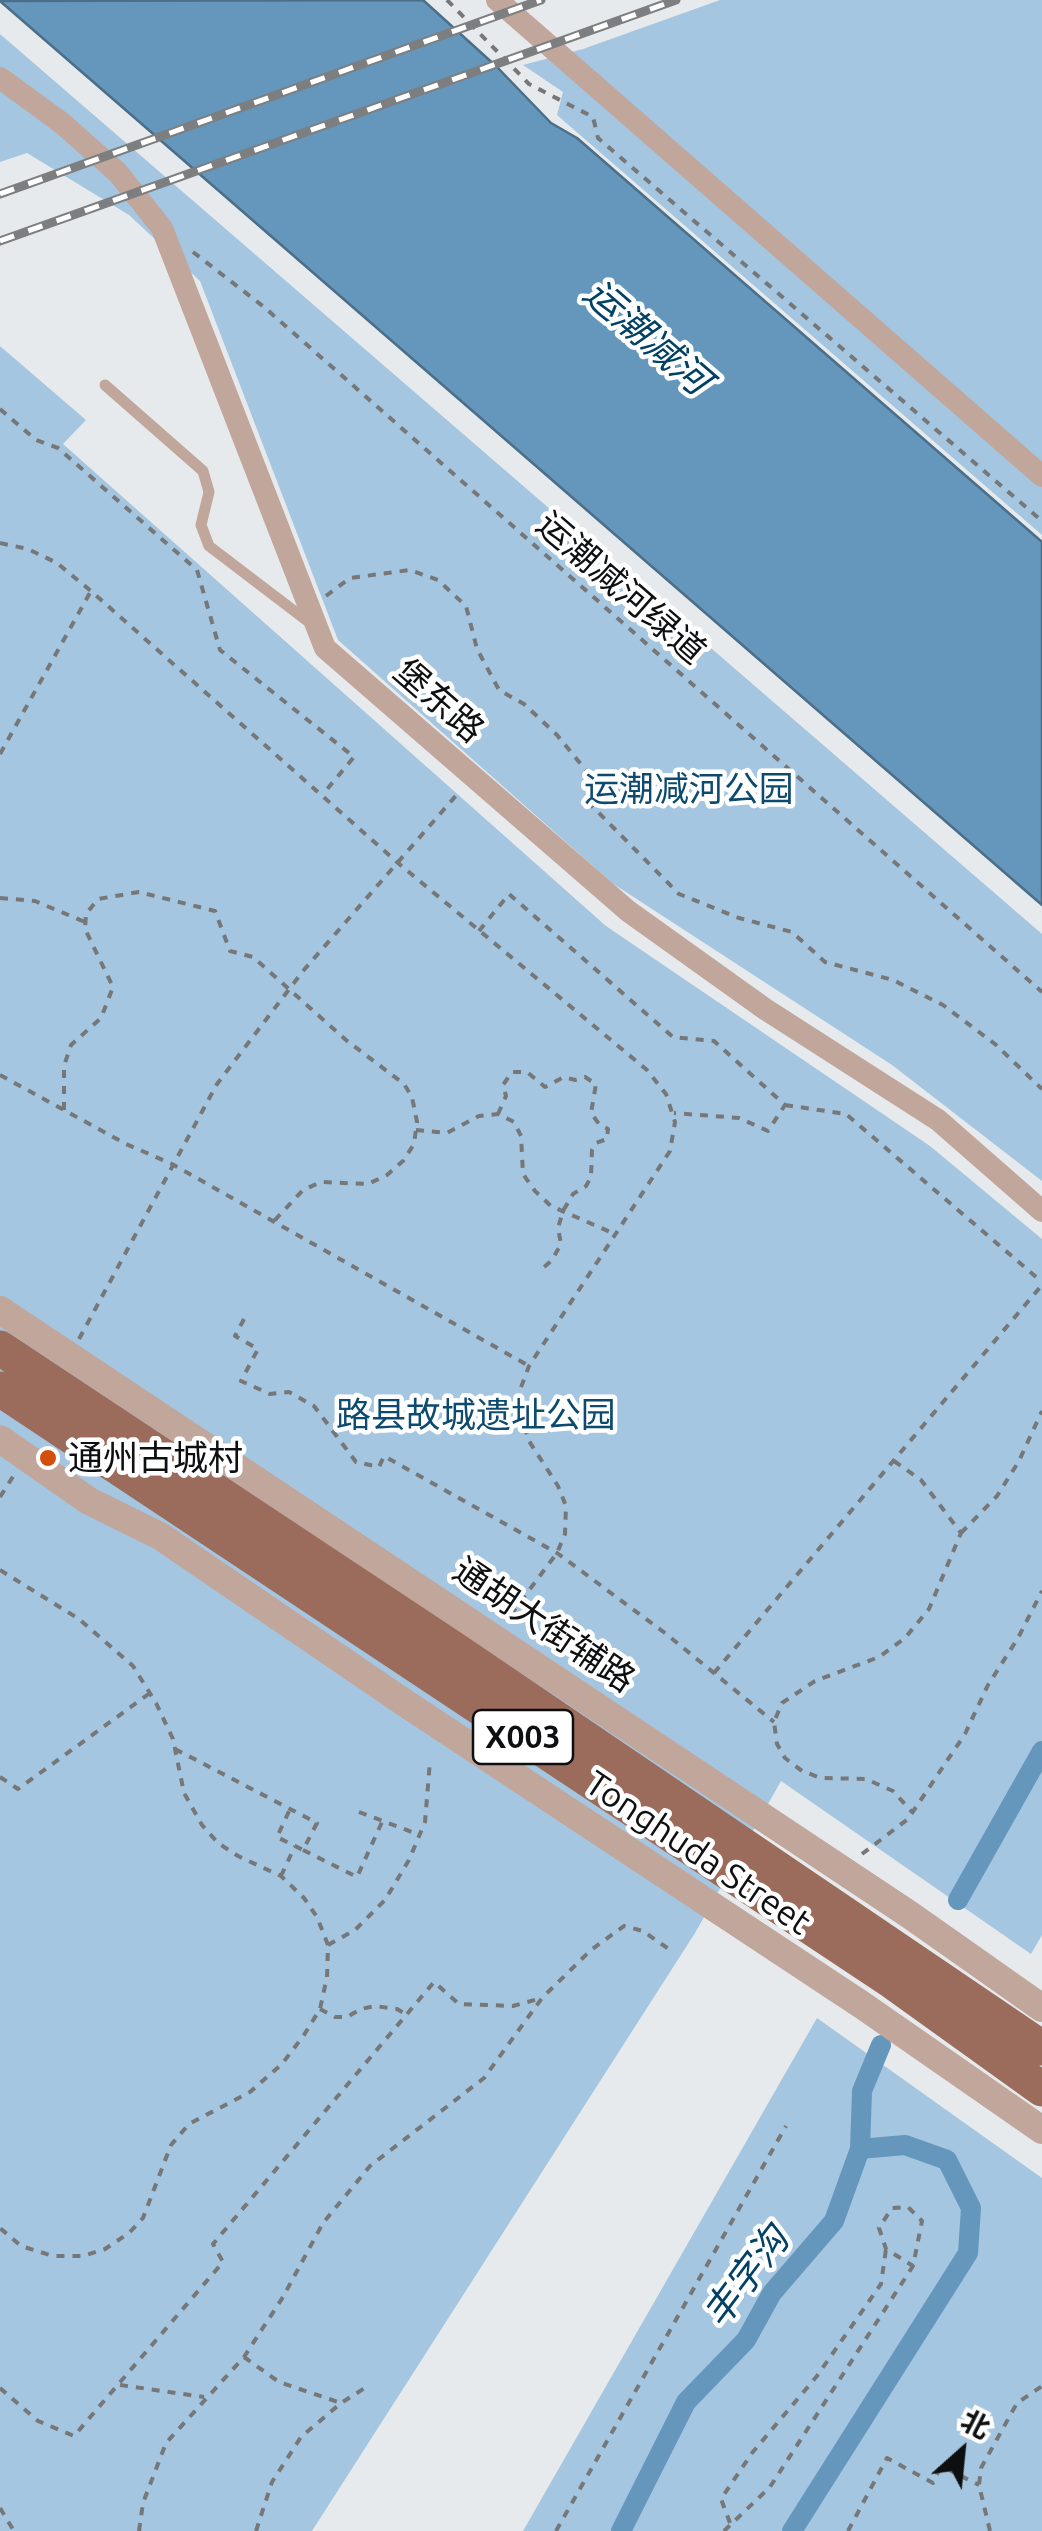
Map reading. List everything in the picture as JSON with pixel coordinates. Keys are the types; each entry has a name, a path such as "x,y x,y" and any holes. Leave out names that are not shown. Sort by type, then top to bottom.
{"main road":[{"name":"Tonghuda Street","path":"0,1348 473,1662 1042,2048"},
{"name":"Tonghuda Street","path":"0,1389 893,1982 1042,2089"}],"street":[{"path":"496,0 1042,476"},
{"name":"堡东路","path":"0,78 62,124 118,173 162,228 325,648 628,911 765,1009 938,1120 1042,1211"},
{"name":"通胡大街辅路","path":"0,1310 495,1637 1042,2008"},
{"path":"0,1439 89,1501 160,1536 846,1994 1042,2130"}],"lane":[{"path":"104,385 204,471 209,492 201,525 209,546 314,618"}],"path":[{"path":"447,0 529,84 593,117 598,138 1042,521"},
{"name":"运潮减河绿道","path":"162,228 264,307 1042,992"},
{"path":"0,408 36,440 58,448 197,570 220,650 354,757 322,795"},
{"path":"0,542 28,549 57,563 91,591 398,863 647,1070 666,1094 675,1122 670,1151 529,1366 520,1390 520,1415 529,1441 566,1506 564,1534 557,1552 495,1637"},
{"path":"314,618 350,578 410,570 438,580 466,606 478,648 499,690 524,704 557,736 589,774 592,806 680,894 738,918 792,932 824,962 893,980 943,1005 994,1044 1042,1089"},
{"path":"0,754 91,591"},
{"path":"78,1341 217,1084 289,989 472,776"},
{"path":"64,1110 64,1066 68,1055 72,1045 101,1018 113,987 94,952 86,914 98,899 139,892 215,911 230,952 253,957 346,1040 404,1084 412,1097 416,1130 414,1144 403,1161 368,1184 321,1182 303,1190 274,1221"},
{"path":"480,931 509,894 673,1037 714,1041 785,1105 846,1114 1042,1283 714,1674"},
{"path":"0,898 34,901 86,922"},
{"path":"498,1114 506,1096 504,1084 512,1072 527,1072 545,1088 564,1078 575,1080 585,1076 596,1084 591,1112 598,1124 608,1129 607,1139 596,1143 592,1150 591,1177 586,1186 573,1194 563,1211 558,1228 561,1244 542,1268"},
{"path":"0,1075 172,1164 529,1366"},
{"path":"672,1113 739,1118 768,1131 785,1105"},
{"path":"416,1130 447,1133 479,1116 498,1114 514,1122 520,1136 523,1174 543,1199 616,1235"},
{"path":"244,1319 235,1336 258,1349 241,1381 270,1394 289,1392 314,1406 356,1462 378,1467 384,1456 557,1552 774,1722"},
{"path":"912,1812 893,1791 866,1779 821,1778 802,1770 785,1758 777,1744 774,1722 782,1703 815,1681 879,1657 905,1638 929,1608 961,1533 997,1496 1042,1410"},
{"path":"894,1460 921,1480 961,1533"},
{"path":"0,1498 19,1466"},
{"path":"0,1570 103,1638 133,1666 173,1739 184,1794 202,1825 218,1843 238,1856 281,1876 311,1907 328,1946 327,1978 320,2009 282,2064 250,2092 189,2124 160,2167 143,2218 117,2241 84,2256 53,2256 21,2246 0,2228"},
{"path":"854,1859 908,1819 965,1734 1042,1591"},
{"path":"0,1777 18,1789 150,1694"},
{"path":"174,1749 317,1823 304,1850"},
{"path":"328,1946 355,1930 385,1900 409,1860 425,1822 430,1761"},
{"path":"290,1810 277,1836 357,1877 382,1822"},
{"path":"359,1812 420,1835"},
{"path":"281,1876 295,1846"},
{"path":"139,2531 143,2503 166,2444 244,2357 324,2223 370,2166 484,2078 542,1998 591,1950 624,1926 644,1931 670,1950"},
{"path":"0,2388 38,2421 74,2436 223,2262 213,2244 434,1982 459,2004 513,2006 542,1998"},
{"path":"320,2009 335,2017 347,2017 361,2008 375,2006 397,2009 407,2015"},
{"path":"556,2531 786,2126"},
{"path":"724,2531 770,2486 914,2266 922,2221 908,2207 892,2208 879,2228 886,2249 880,2284 817,2376 752,2453 721,2499 730,2523"},
{"path":"886,2249 914,2266"},
{"path":"244,2357 279,2382 341,2403"},
{"path":"120,2384 206,2397"},
{"path":"256,2531 272,2482 301,2437 368,2386"},
{"path":"990,2531 979,2486 981,2468 1017,2403 1042,2386"},
{"path":"848,2531 887,2458 933,2483 941,2466 979,2486"},
{"path":"0,2508 14,2531"}],"green space":[{"path":"720,0 1042,0 1042,535 557,115 563,92 523,65 583,49"},
{"name":"运潮减河公园","path":"0,34 1042,934 1042,1181 892,1065 612,883 338,640 200,281 129,215 27,153 0,162"},
{"name":"路县故城遗址公园","path":"0,346 86,420 63,444 606,926 930,1146 1042,1239 1042,1935 1031,1954 781,1781 695,1933 312,2531 0,2531"},
{"path":"817,2018 1042,2178 1042,2531 523,2531"}],"water":[{"name":"运潮减河","path":"423,0 551,123 577,138 1042,542 1042,905 0,1"}],"waterway":[{"name":"丰字沟","path":"958,1900 1042,1751"},
{"name":"丰字沟","path":"621,2531 686,2402 746,2340 772,2293 834,2221 860,2149 862,2091 881,2045"},
{"path":"792,2531 968,2253 971,2208 947,2160 905,2145 860,2149"}],"railway":[{"path":"0,194 541,0"},
{"path":"0,241 676,0"}],"place":[{"name":"通州古城村","path":"48,1458"}]}
